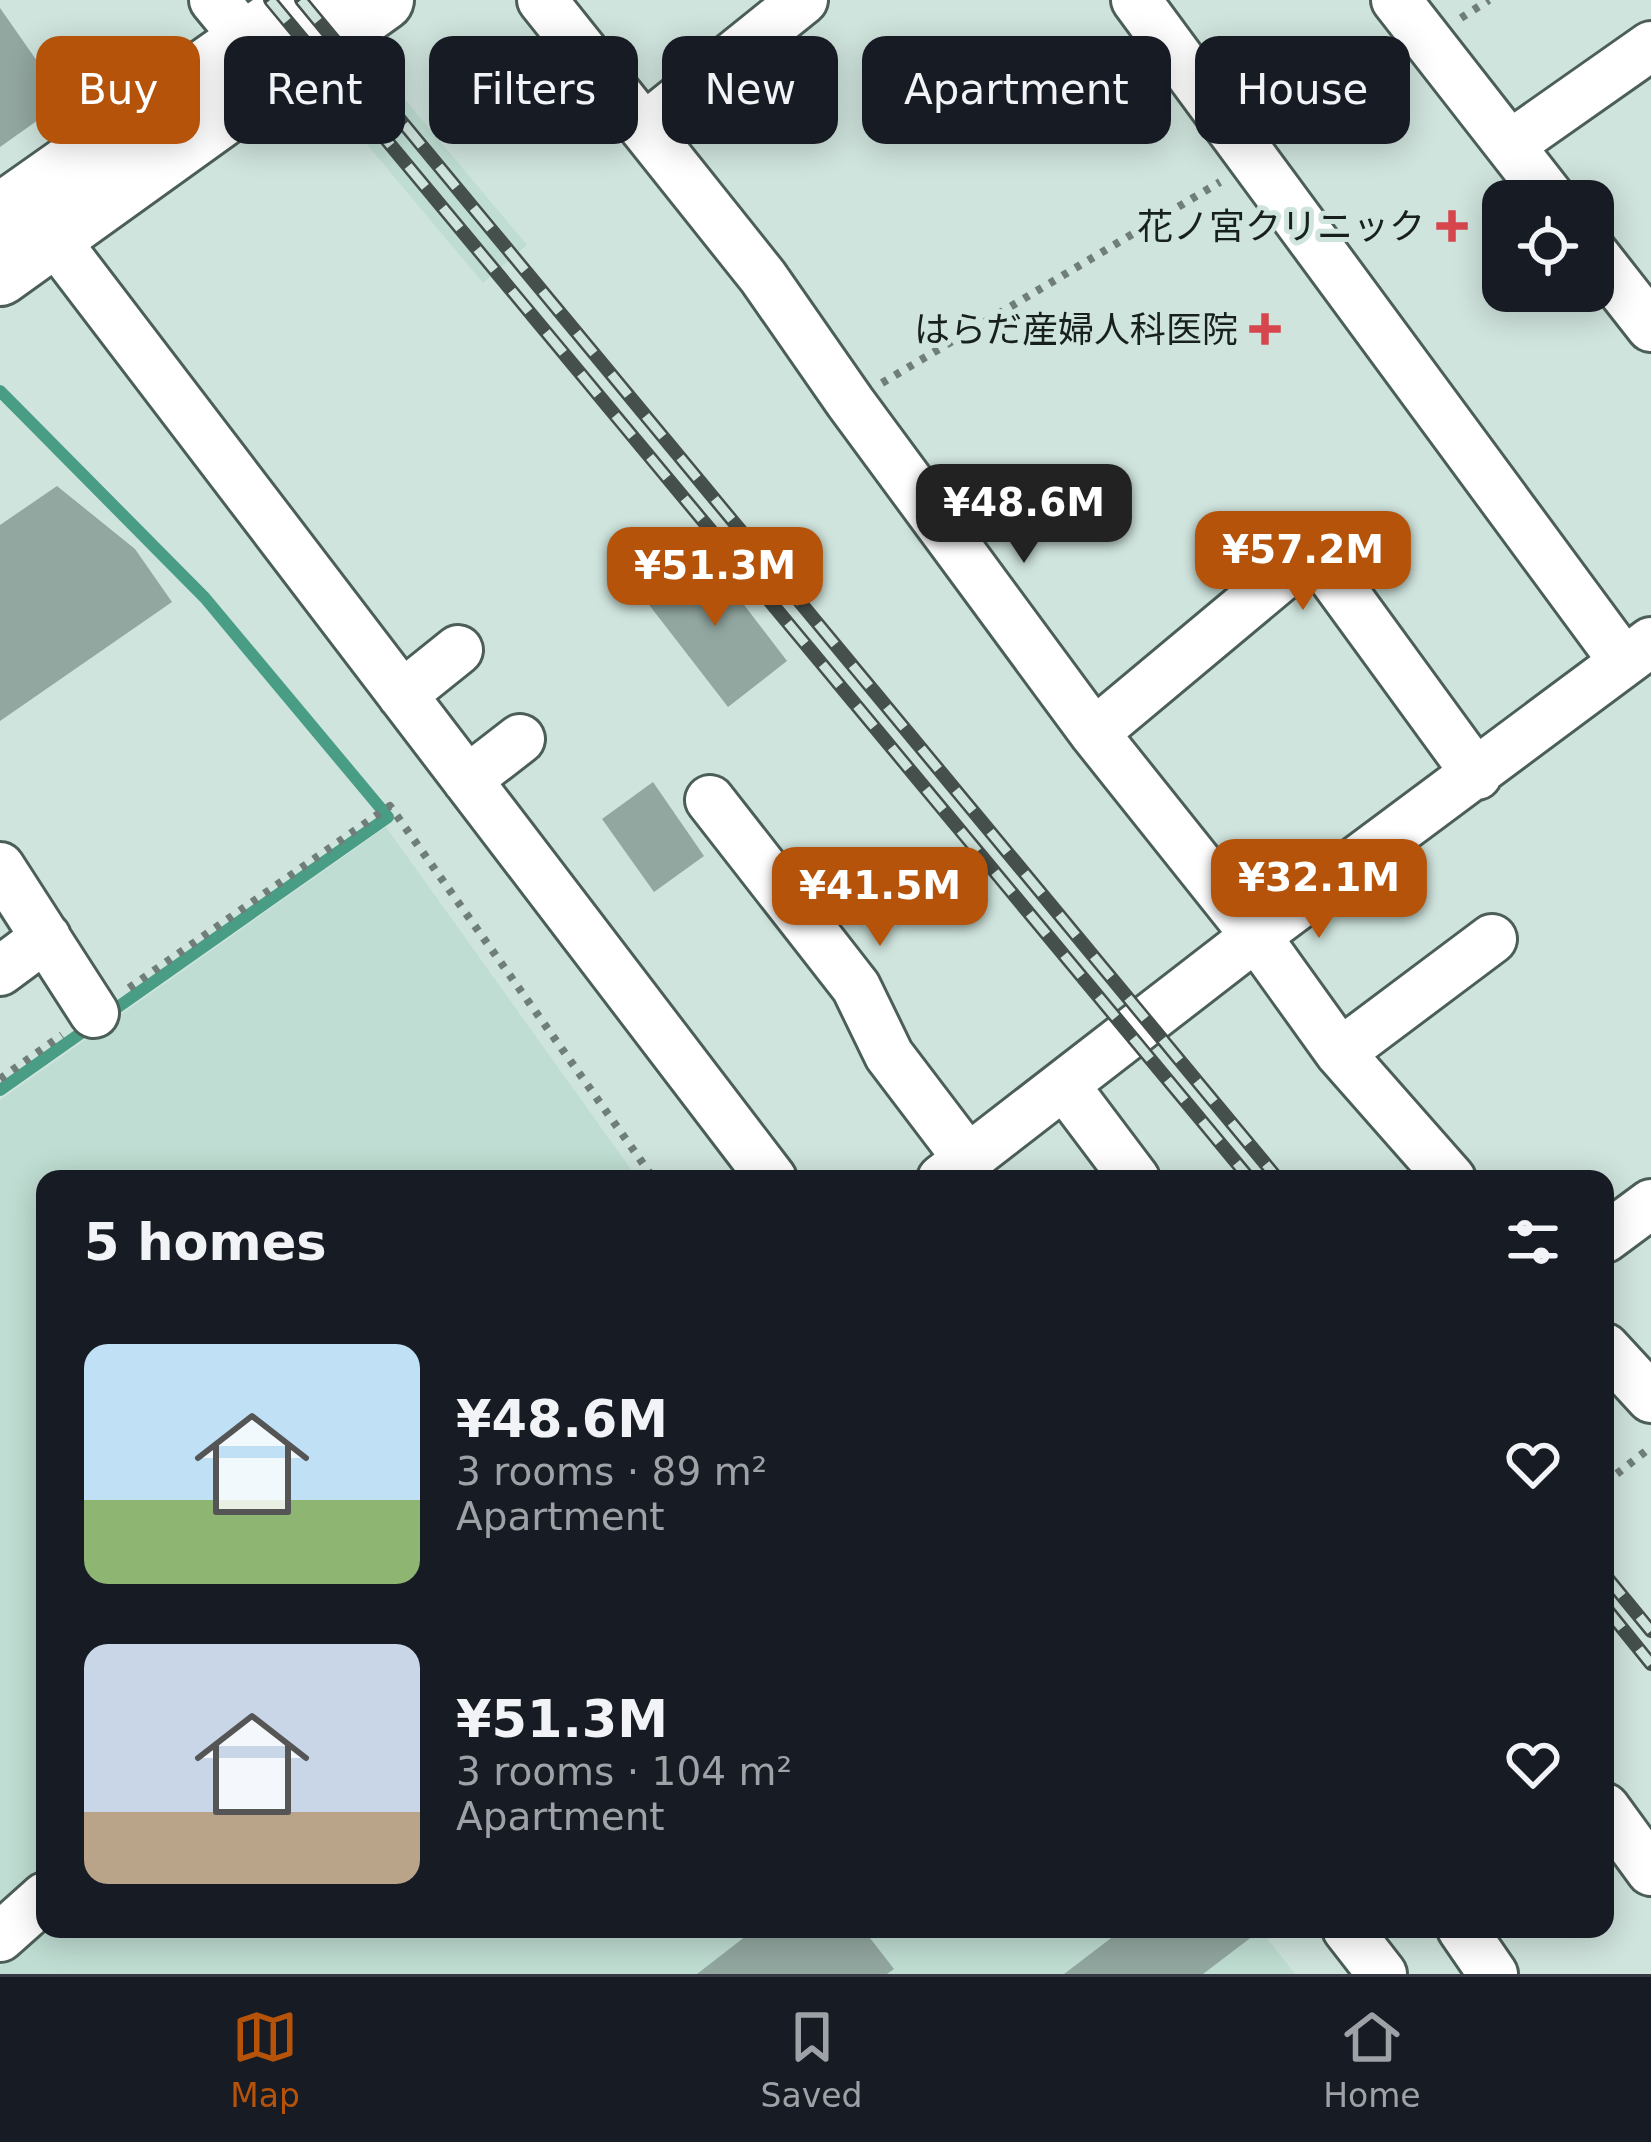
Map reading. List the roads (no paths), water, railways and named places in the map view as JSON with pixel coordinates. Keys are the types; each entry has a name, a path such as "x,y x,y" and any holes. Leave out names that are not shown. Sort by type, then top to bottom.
{"main road":[{"path":"0,275 25,217 230,20 305,0"},
{"path":"25,217 383,0"}],"street":[{"path":"542,0 764,277 850,402 1094,733 1256,936 1340,1053 1443,1170"},
{"path":"644,128 803,0"},
{"path":"710,800 856,987 955,1169 1256,936 1638,652 1136,0"},
{"path":"1396,0 1537,180"},
{"path":"1510,145 1651,46"},
{"path":"25,217 402,695 765,1170"},
{"path":"1614,279 1651,326"},
{"path":"1094,733 1312,550 1477,775"},
{"path":"402,695 458,650"},
{"path":"467,780 520,739"},
{"path":"0,867 94,1012"},
{"path":"0,971 46,937"},
{"path":"1340,1053 1492,939"},
{"path":"1064,1086 1128,1170"},
{"path":"1614,1231 1651,1204"},
{"path":"1614,1358 1651,1397"},
{"path":"1614,1820 1651,1871"},
{"path":"0,1936 36,1905"},
{"path":"1355,1938 1382,1974"},
{"path":"1468,1938 1493,1974"}],"waterway":[{"path":"0,391 205,598 388,817 0,1090"}],"railway":[{"path":"270,0 1243,1170"},
{"path":"301,0 1271,1170"},
{"path":"1614,1586 1651,1631"},
{"path":"1614,1618 1651,1664"}],"place":[{"name":"花ノ宮クリニック","path":"1452,226"},
{"name":"はらだ産婦人科医院","path":"1265,329"}]}
